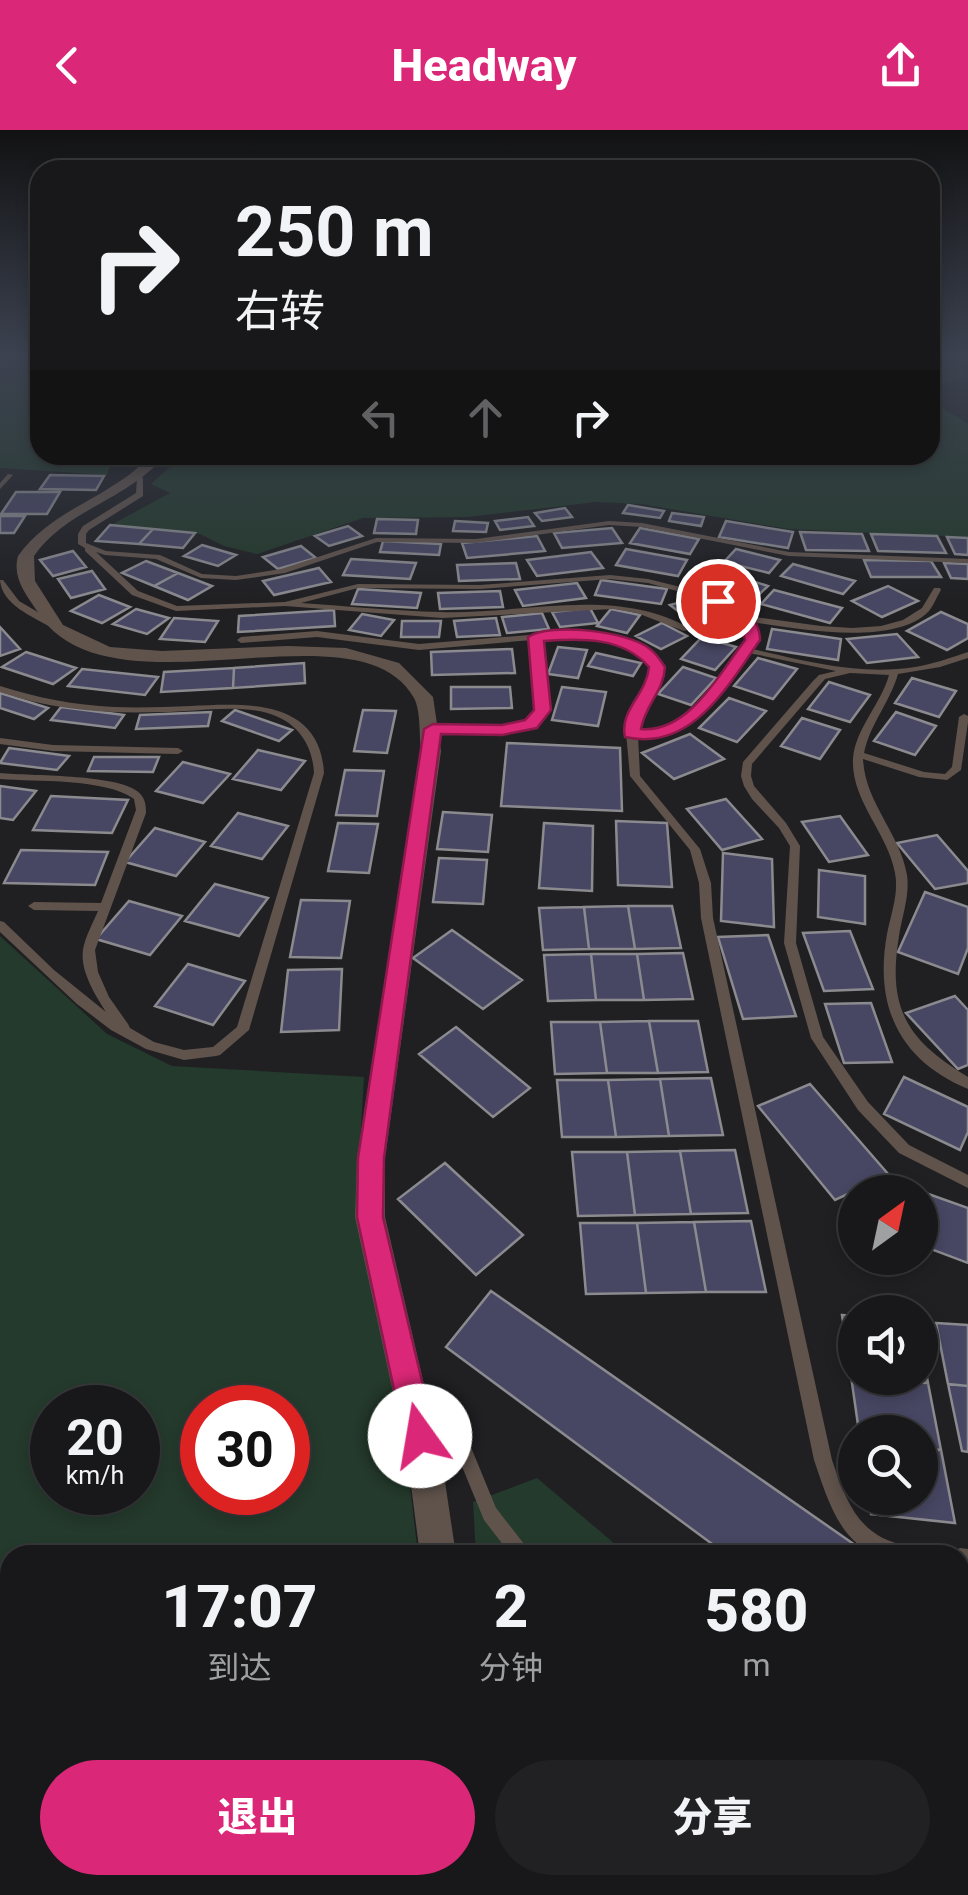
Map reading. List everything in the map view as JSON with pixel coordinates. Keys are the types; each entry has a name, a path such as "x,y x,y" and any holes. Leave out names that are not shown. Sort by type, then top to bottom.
{"street":[{"path":"150,465 140,478 62,522 26,554 29,586 56,626 76,642 127,658 178,659 302,649 357,656 410,680 428,701 433,729 371,1158 370,1217 425,1462 437,1545"}],"lane":[{"path":"0,487 10,475"},
{"path":"140,478 143,490 86,528 82,544 123,584 158,604 192,610 285,604 442,615 613,607 638,611 686,628"},
{"path":"82,544 105,553 156,557 201,576 256,577 376,540 476,540 610,523 642,525 789,554 968,560"},
{"path":"285,604 358,586 480,587 610,577 648,581 698,594 745,618 828,630 873,630 922,610 934,600 937,590"},
{"path":"0,582 16,603 56,626"},
{"path":"631,734 660,734 692,718 747,650 752,628 745,618"},
{"path":"241,640 318,634 419,646 602,636 637,647 652,658 657,667 656,682 636,712 631,734 635,776 684,833 700,862 707,918 823,1460 841,1510 860,1538 879,1545"},
{"path":"433,729 502,730 531,724 542,710 536,637"},
{"path":"747,650 846,672 894,673 931,668 968,655"},
{"path":"846,672 822,677 816,683 748,764 746,780 756,798 792,834 795,846 790,943 818,1038 863,1106 904,1148 968,1182"},
{"path":"894,673 887,698 858,754 862,782 897,858 902,883 888,960 889,1005 901,1026 927,1054 968,1084"},
{"path":"0,688 60,704 111,710 236,708 277,713 302,731 320,757 320,773 243,1030 222,1051 204,1057 174,1054 128,1032 80,1002 0,926"},
{"path":"858,754 923,776 946,777 957,768 964,717"},
{"path":"0,741 53,748 178,750"},
{"path":"0,776 112,786 136,795 142,803 89,950 89,966 103,1002 128,1032"},
{"path":"34,906 106,907"},
{"path":"408,1384 462,1446 490,1514 514,1545"}],"green space":[{"path":"0,436 30,436 30,465 110,465 107,475 0,468"},
{"path":"940,436 968,436 968,537 788,529 641,504 596,502 468,517 363,518 257,554 224,546 200,534 113,524 170,493 151,484 172,465 940,465"},
{"path":"0,936 107,1034 172,1066 364,1077 356,1209 396,1366 417,1545 0,1545"},
{"path":"537,1478 616,1545 475,1545 473,1502"}],"building":[{"path":"50,475 104,476 96,490 40,489"},
{"path":"16,492 60,492 47,514 1,514"},
{"path":"628,505 664,511 660,518 623,513"},
{"path":"565,508 572,517 542,521 535,513"},
{"path":"672,513 704,517 701,526 669,521"},
{"path":"0,516 25,516 14,533 0,533"},
{"path":"528,517 534,526 500,530 495,521"},
{"path":"377,519 418,520 416,534 374,533"},
{"path":"455,521 488,523 486,532 453,531"},
{"path":"726,521 793,532 788,548 719,537"},
{"path":"110,525 153,529 139,544 96,541"},
{"path":"348,526 362,536 329,546 315,536"},
{"path":"612,528 622,543 562,548 554,533"},
{"path":"640,528 699,539 690,554 630,543"},
{"path":"153,529 195,533 183,548 139,544"},
{"path":"800,532 862,534 869,551 806,550"},
{"path":"871,534 937,536 946,553 878,551"},
{"path":"537,536 545,551 467,558 462,543"},
{"path":"947,537 968,538 968,555 955,554"},
{"path":"383,541 441,544 439,555 380,552"},
{"path":"202,545 236,555 218,566 184,556"},
{"path":"301,546 316,558 278,569 263,557"},
{"path":"626,549 687,560 678,576 616,565"},
{"path":"736,549 780,560 769,573 724,562"},
{"path":"73,551 86,567 53,576 40,560"},
{"path":"591,552 603,568 537,576 527,560"},
{"path":"351,559 416,563 410,579 343,575"},
{"path":"864,560 931,561 941,577 871,577"},
{"path":"146,561 178,573 154,586 122,573"},
{"path":"516,563 520,579 459,581 457,565"},
{"path":"944,563 968,564 968,579 951,578"},
{"path":"793,564 855,581 843,594 781,576"},
{"path":"705,566 768,586 753,600 689,580"},
{"path":"319,568 331,582 274,595 263,581"},
{"path":"92,571 105,589 71,598 58,579"},
{"path":"178,573 212,586 188,600 154,586"},
{"path":"601,580 667,589 661,604 595,595"},
{"path":"577,583 586,598 523,606 515,590"},
{"path":"888,586 918,601 882,617 852,601"},
{"path":"358,589 421,593 417,608 352,604"},
{"path":"774,590 842,608 830,623 761,604"},
{"path":"500,591 503,607 440,609 438,593"},
{"path":"99,595 130,607 102,623 71,611"},
{"path":"699,597 740,627 711,636 670,605"},
{"path":"590,608 598,623 560,627 552,612"},
{"path":"136,609 169,618 147,634 113,624"},
{"path":"611,609 640,615 627,633 597,626"},
{"path":"334,610 335,626 238,632 239,616"},
{"path":"941,612 968,624 968,638 947,650 907,631"},
{"path":"542,613 549,629 507,633 502,617"},
{"path":"362,614 394,620 381,636 349,630"},
{"path":"174,618 218,621 205,642 160,639"},
{"path":"496,618 500,635 457,637 454,621"},
{"path":"402,621 441,621 439,637 401,637"},
{"path":"662,623 687,636 661,649 636,636"},
{"path":"0,627 20,649 0,656"},
{"path":"772,629 841,639 838,660 767,649"},
{"path":"897,634 918,657 867,663 847,639"},
{"path":"702,637 736,647 715,670 681,659"},
{"path":"558,647 587,650 578,678 548,674"},
{"path":"512,649 515,673 432,675 431,652"},
{"path":"26,652 76,668 53,684 2,667"},
{"path":"596,653 641,663 633,676 588,666"},
{"path":"758,658 797,669 773,699 734,686"},
{"path":"304,663 305,683 233,688 234,668"},
{"path":"683,667 716,678 691,705 658,694"},
{"path":"234,668 233,688 161,692 164,672"},
{"path":"82,669 158,677 145,695 68,686"},
{"path":"912,678 956,691 939,717 895,703"},
{"path":"829,682 870,695 850,722 808,709"},
{"path":"451,687 510,687 512,708 451,709"},
{"path":"562,687 606,692 598,726 552,720"},
{"path":"0,693 48,708 34,719 0,708"},
{"path":"729,698 766,711 737,742 699,728"},
{"path":"61,707 124,715 115,728 51,720"},
{"path":"235,710 292,730 279,741 222,721"},
{"path":"363,710 396,711 387,753 354,751"},
{"path":"211,712 208,726 136,729 140,715"},
{"path":"896,712 936,726 915,755 874,741"},
{"path":"802,718 840,730 820,759 781,746"},
{"path":"690,734 724,759 674,779 642,753"},
{"path":"507,743 620,748 622,811 501,806"},
{"path":"9,748 69,756 57,770 0,763"},
{"path":"258,750 305,761 281,790 233,779"},
{"path":"94,757 159,757 153,772 88,771"},
{"path":"183,762 230,774 203,803 156,791"},
{"path":"345,770 384,771 377,816 336,815"},
{"path":"0,786 36,791 13,820 0,818"},
{"path":"51,796 128,800 112,833 33,830"},
{"path":"726,799 762,839 722,850 687,809"},
{"path":"443,812 492,815 488,852 437,849"},
{"path":"238,813 288,826 262,859 211,846"},
{"path":"840,816 868,855 829,862 802,822"},
{"path":"616,821 667,823 672,887 618,885"},
{"path":"338,823 378,824 369,873 328,871"},
{"path":"544,823 593,826 592,891 539,888"},
{"path":"155,828 205,842 176,876 125,862"},
{"path":"937,835 968,871 968,883 935,889 897,843"},
{"path":"21,850 108,852 95,885 4,883"},
{"path":"723,853 772,859 774,927 721,921"},
{"path":"439,858 487,860 483,904 433,902"},
{"path":"819,870 865,876 865,924 818,917"},
{"path":"215,884 268,898 239,936 185,921"},
{"path":"925,892 968,907 968,948 958,974 898,952"},
{"path":"301,900 350,901 341,958 290,957"},
{"path":"129,901 182,916 150,955 96,939"},
{"path":"628,906 672,906 681,948 635,949"},
{"path":"628,906 635,949 589,949 584,907"},
{"path":"584,907 589,949 543,950 539,908"},
{"path":"452,930 522,980 483,1009 413,958"},
{"path":"850,931 873,989 824,991 803,933"},
{"path":"768,935 796,1016 743,1019 718,937"},
{"path":"683,953 693,999 644,1000 637,954"},
{"path":"591,954 637,954 644,1000 596,1000"},
{"path":"591,954 596,1000 548,1001 544,955"},
{"path":"188,964 245,981 213,1025 155,1006"},
{"path":"342,969 339,1030 281,1032 288,970"},
{"path":"955,996 968,1010 968,1065 958,1069 906,1013"},
{"path":"871,1003 892,1062 844,1063 825,1004"},
{"path":"649,1021 658,1073 607,1073 600,1022"},
{"path":"649,1021 698,1021 708,1072 658,1073"},
{"path":"551,1022 600,1022 607,1073 555,1074"},
{"path":"456,1027 530,1088 493,1117 419,1054"},
{"path":"904,1077 968,1107 968,1132 960,1150 884,1114"},
{"path":"711,1078 723,1135 669,1136 660,1079"},
{"path":"660,1079 669,1136 616,1137 608,1080"},
{"path":"557,1080 608,1080 616,1137 562,1137"},
{"path":"810,1084 889,1175 838,1175 835,1200 758,1106"},
{"path":"735,1150 748,1213 691,1214 680,1151"},
{"path":"680,1151 691,1214 635,1215 627,1152"},
{"path":"572,1152 627,1152 635,1215 578,1216"},
{"path":"445,1163 523,1235 476,1275 398,1199"},
{"path":"938,1197 968,1208 968,1263 938,1252"},
{"path":"751,1221 766,1292 706,1292 694,1222"},
{"path":"694,1222 706,1292 646,1293 637,1223"},
{"path":"580,1223 637,1223 646,1293 586,1294"},
{"path":"491,1291 855,1545 713,1545 446,1347"},
{"path":"938,1323 968,1325 968,1386 948,1384"},
{"path":"948,1384 968,1386 968,1452 962,1451"},
{"path":"854,1395 930,1395 934,1415 857,1415"},
{"path":"938,1450 941,1450 955,1523 880,1515 938,1515"}],"route":[{"path":"420,1436 370,1217 371,1158 433,729 502,730 531,724 542,710 536,637 579,634 627,643 652,658 657,667 656,682 636,712 631,734 660,734 677,728 692,718 732,672 752,640 752,628 745,618 718,601"}]}
